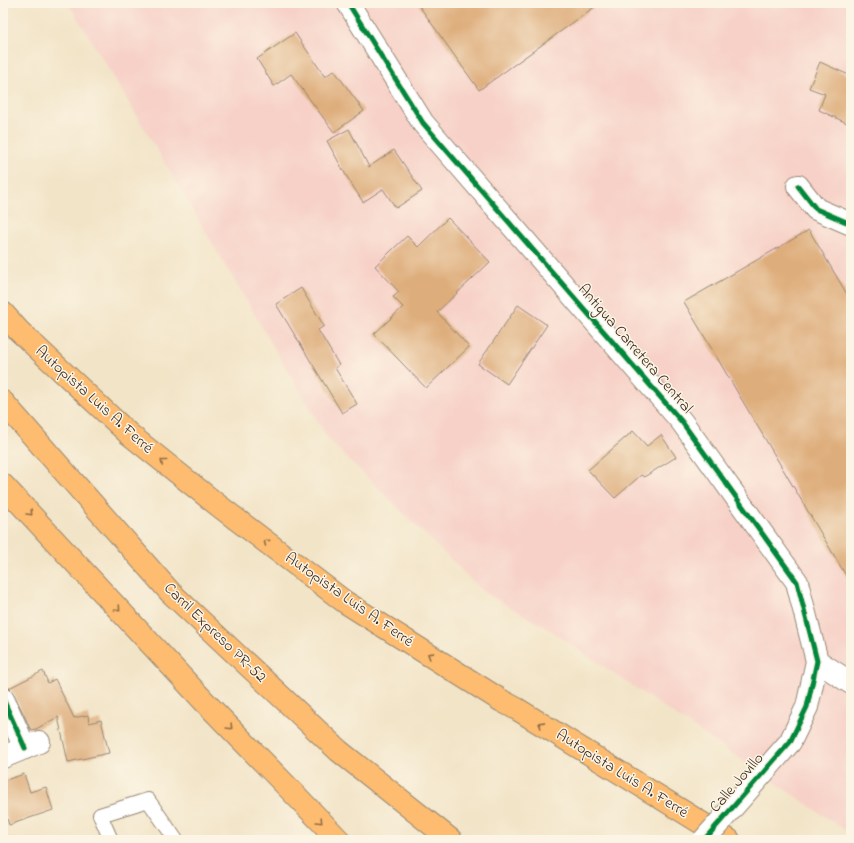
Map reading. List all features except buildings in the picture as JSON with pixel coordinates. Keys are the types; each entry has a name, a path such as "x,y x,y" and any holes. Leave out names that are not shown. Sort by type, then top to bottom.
{"highway":[{"name":"Autopista Luis A. Ferré","path":"3,313 19,331 129,434 219,506 345,602 502,701 729,840"},
{"name":"Carril Expreso PR-52","path":"3,402 170,592 339,751 451,840"},
{"path":"3,485 202,699 339,840"}],"street":[{"name":"Antigua Carretera Central","path":"348,3 423,123 682,422 798,582 817,661 807,707 790,742"},
{"path":"798,186 816,209 851,224"},
{"path":"817,661 851,683"},
{"path":"3,699 32,745 3,757"},
{"name":"Calle Jovillo","path":"704,840 790,742"}],"lane":[{"path":"111,840 100,815 148,800 176,840"}],"shaded area":[{"path":"68,3 851,3 851,834 550,630 484,592 329,440 109,69"}],"cycle path":[{"path":"348,3 423,123 682,422 797,582 817,661 807,707 790,742 704,840"},
{"path":"798,186 816,209 851,224"},
{"path":"3,699 25,748"}]}
